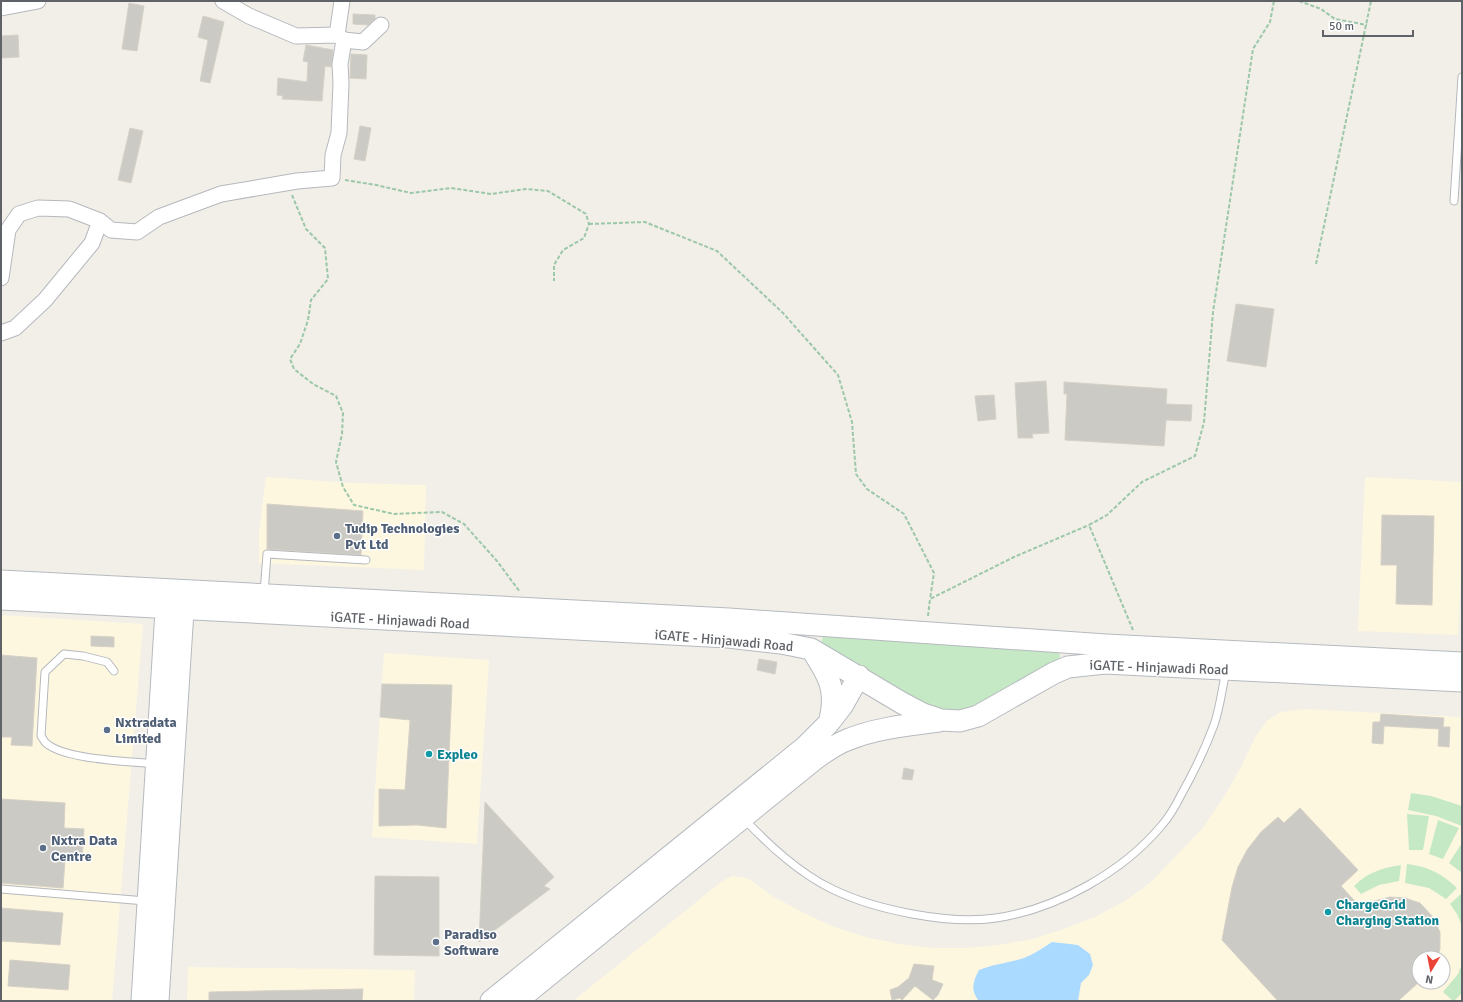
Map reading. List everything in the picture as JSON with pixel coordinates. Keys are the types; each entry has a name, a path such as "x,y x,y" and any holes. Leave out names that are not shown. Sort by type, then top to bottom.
{"main road":[{"name":"iGATE - Hinjawadi Road","path":"1,581 175,599 501,616 524,609 729,619 1070,642 1462,663"},
{"name":"iGATE - Hinjawadi Road","path":"1,599 175,599 263,595 781,643 811,648 918,712 941,720 960,721 978,716 1028,687 1068,667 1105,663 1462,681"},
{"path":"142,1001 157,764 175,599"},
{"path":"158,1001 175,599"},
{"path":"1068,667 1070,642"},
{"path":"811,648 827,674 831,686 833,709 828,724"},
{"path":"517,1001 737,812 828,724 850,695 859,676"},
{"path":"491,1001 737,812 831,748 847,740 872,732 941,720"}],"street":[{"path":"1,8 38,1"},
{"path":"223,1 249,16 296,36 340,38 363,42 381,25"},
{"path":"1,278 8,230 19,214 38,208 68,209 100,221 111,230 137,232 159,217 221,194 297,181 332,178 333,155 339,133 342,1"},
{"path":"1,333 15,328 45,300 92,243 100,221"}],"lane":[{"path":"1454,201 1462,77"},
{"path":"263,595 267,554 366,560"},
{"path":"114,671 107,662 83,656 64,654 45,672 41,736 46,743 64,753 78,756 157,764"},
{"path":"737,812 764,840 802,870 831,889 853,897 897,910 937,918 995,918 1021,913 1048,903 1099,879 1123,863 1144,845 1163,824 1192,776 1214,723 1226,669"},
{"path":"1,889 148,901"}],"path":[{"path":"930,600 1014,557 1089,525 1107,515 1142,482 1195,456 1204,422 1213,312 1254,49 1270,22 1274,1"},
{"path":"1299,1 1321,9 1335,19 1367,25"},
{"path":"1316,264 1371,1"},
{"path":"332,178 376,185 411,193 451,188 492,194 526,189 548,191 586,214 589,224 584,238 563,250 554,265 554,281"},
{"path":"297,181 292,195 306,230 325,248 328,279 311,300 308,320 300,344 290,359 294,370 313,384 336,396 343,413 342,434 336,462 343,487 354,505 394,514 442,512 464,524 497,561 520,591 524,609"},
{"path":"589,224 644,222 717,251 788,319 838,375 852,422 856,474 867,489 904,514 934,573 925,632"},
{"path":"1089,525 1132,625 1139,646"}],"shaded area":[{"path":"266,477 352,483 426,485 424,570 259,563 259,532"},
{"path":"1365,477 1462,482 1462,559 1458,635 1358,631"},
{"path":"1,615 143,624 112,1001 1,1001"},
{"path":"384,653 489,660 477,844 372,837"},
{"path":"1304,709 1462,717 1462,1001 573,1001 721,882 732,876 747,878 774,897 834,927 866,937 899,944 932,948 966,948 999,945 1032,939 1095,917 1125,901 1150,883 1202,829 1222,800 1240,769 1256,736 1267,721 1281,712"},
{"path":"188,967 415,970 414,1001 187,1001"}],"green space":[{"path":"823,636 1059,652 1060,656 1059,660 973,706 954,712 930,708 904,698 857,663 821,644"},
{"path":"1411,793 1431,796 1462,806 1462,826 1436,816 1408,810"},
{"path":"1407,814 1429,816 1423,850 1409,850"},
{"path":"1438,820 1459,828 1443,859 1429,854"},
{"path":"1462,843 1462,870 1461,872 1449,863"},
{"path":"1407,864 1428,869 1446,878 1457,888 1446,899 1429,888 1405,883"},
{"path":"1401,865 1399,881 1379,885 1361,894 1354,886 1359,881 1376,871"},
{"path":"1462,893 1462,926 1457,914 1450,904"},
{"path":"1462,964 1462,993 1453,1001 1443,992 1445,990 1451,990 1451,982 1458,974"}],"water":[{"path":"1052,942 1078,945 1090,954 1093,965 1089,975 1081,983 1078,1001 979,1001 974,993 973,986 979,970 1024,958"}],"building":[{"path":"129,3 144,6 137,51 122,49"},
{"path":"353,14 375,15 375,19 368,25 353,24"},
{"path":"203,16 224,22 210,83 200,81 208,40 198,37"},
{"path":"18,35 19,57 1,58 1,36"},
{"path":"306,45 333,50 331,67 325,66 322,101 282,99 283,96 277,95 278,78 307,82 308,62 303,61"},
{"path":"351,54 367,55 366,79 350,78"},
{"path":"360,126 371,128 365,161 354,159"},
{"path":"130,128 143,131 131,183 118,180"},
{"path":"1236,304 1274,309 1266,367 1227,361"},
{"path":"1046,381 1049,433 1032,434 1033,438 1018,438 1015,383"},
{"path":"1064,382 1167,389 1166,404 1192,405 1191,421 1166,420 1164,446 1065,440 1067,394 1064,394"},
{"path":"994,395 996,419 978,421 975,396"},
{"path":"267,504 363,511 361,555 267,549"},
{"path":"1382,515 1434,516 1432,605 1396,604 1397,565 1381,565"},
{"path":"91,636 114,637 114,647 91,646"},
{"path":"1,655 37,658 32,746 11,745 12,737 1,737"},
{"path":"759,659 777,662 775,674 757,670"},
{"name":"Expleo","path":"382,684 452,685 446,828 417,825 379,826 379,789 405,790 410,720 380,717"},
{"path":"1381,714 1444,718 1443,727 1450,727 1449,747 1438,746 1439,729 1384,726 1383,744 1372,743 1373,722 1380,722"},
{"path":"904,768 914,770 912,780 902,779"},
{"path":"1,799 65,803 64,828 84,829 82,861 65,860 63,888 1,883"},
{"path":"485,802 554,877 544,886 550,889 479,942"},
{"name":"ChargeGrid Charging Station","path":"1300,808 1358,870 1341,886 1361,908 1374,901 1390,897 1405,898 1420,903 1433,917 1440,932 1440,950 1411,950 1411,989 1398,1001 1278,1001 1222,940 1232,887 1238,867 1247,850 1261,832 1278,817 1284,823"},
{"path":"375,876 439,877 439,956 374,955"},
{"path":"1,908 63,913 60,945 1,941"},
{"path":"10,960 70,965 68,990 8,986"},
{"path":"914,964 934,966 932,980 943,984 938,995 933,1000 915,986 902,1000 900,998 892,1000 890,990 898,987 909,978"},
{"path":"363,989 362,1001 209,1001 209,992"}],"place":[{"name":"Tudip Technologies Pvt Ltd","path":"337,536"},
{"name":"Nxtradata Limited","path":"107,730"},
{"name":"Expleo","path":"429,754"},
{"name":"Nxtra Data Centre","path":"43,848"},
{"name":"ChargeGrid Charging Station","path":"1328,912"},
{"name":"Paradiso Software","path":"436,942"}]}
